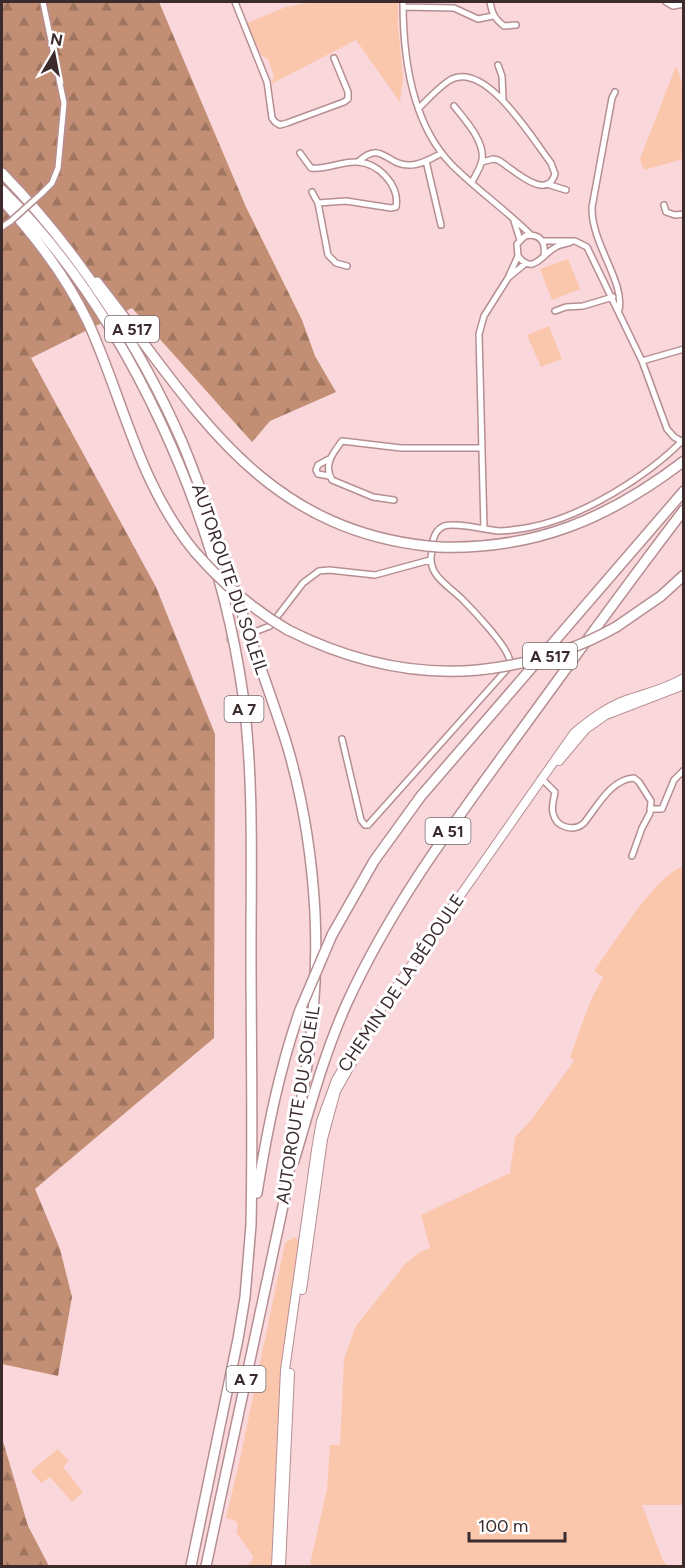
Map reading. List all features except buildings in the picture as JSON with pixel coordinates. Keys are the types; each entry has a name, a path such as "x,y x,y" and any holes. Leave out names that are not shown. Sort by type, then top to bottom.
{"highway":[{"name":"AUTOROUTE DU SOLEIL","path":"2,173 39,214 89,280 122,329 154,383 181,441 218,537 292,765 310,863 316,952 315,996 309,1052 286,1192 206,1566"},
{"name":"AUTOROUTE DU SOLEIL","path":"2,190 46,238 101,315 125,355 161,425 200,519 228,613 243,697 250,785 252,1225 245,1297 191,1566"},
{"name":"A 517","path":"2,200 44,249 79,305 100,352 148,478 169,517 215,574 240,597 288,630 348,656 381,664 427,671 508,667 546,658 582,645 616,627 661,596 684,575"},
{"name":"A 517","path":"39,214 91,273 194,410 225,445 256,474 293,500 340,524 389,540 433,546 463,548 512,543 577,525 625,500 684,461"},
{"name":"A 51","path":"252,1225 273,1103 288,1044 332,935 370,867 421,796 684,491"},
{"name":"A 51","path":"286,1192 327,1050 357,982 388,923 438,845 684,510"}],"street":[{"path":"2,227 52,183 58,168 64,103 43,2"},
{"path":"235,2 267,82 275,122 280,125 348,99 348,92 334,58"},
{"path":"490,2 493,16 504,26 516,25"},
{"path":"666,2 674,6 684,4"},
{"path":"493,16 478,19 454,8 404,4 408,69 419,108 441,153 513,216 531,235"},
{"path":"498,65 502,76 503,99"},
{"path":"419,108 450,80 458,77 476,80 503,99 554,170 553,180 547,184"},
{"path":"615,92 592,207 592,221 620,295 619,311"},
{"path":"454,106 476,138 482,153 482,162 472,182"},
{"path":"358,162 368,153 377,152 409,166 441,153"},
{"path":"300,153 311,168 358,162 375,168 394,187 396,207 346,201 318,203"},
{"path":"482,162 498,160 529,182 538,185 547,184 566,190"},
{"path":"426,161 441,225"},
{"path":"312,192 318,203 328,255 336,263 347,266"},
{"path":"664,205 669,214 684,214"},
{"path":"513,216 520,240"},
{"path":"484,529 480,328 484,316 508,278 518,256 517,244 520,240 525,236 538,237 543,241 544,255"},
{"path":"342,739 361,820 368,825 509,667 510,658 503,647 470,607 438,578 430,560 437,531 446,526 500,531 531,527 574,513 641,476 682,440 667,429 642,361 587,247 575,241 543,241"},
{"path":"508,278 526,263 537,262 557,246 575,241"},
{"path":"518,256 526,263"},
{"path":"555,311 613,297"},
{"path":"642,361 684,349"},
{"path":"394,500 373,497 337,483 329,476 318,474 316,470 320,463 329,459 344,441 401,448 482,448"},
{"path":"329,459 329,476"},
{"path":"257,631 270,626 303,582 319,571 375,575 430,560"},
{"name":"CHEMIN DE LA BÉDOULE","path":"281,1566 290,1369 323,1140 336,1091 368,1037 569,739 591,719 625,701 674,684 684,678"},
{"name":"CHEMIN DE LA BÉDOULE","path":"276,1566 285,1370 316,1150 327,1101 336,1080 364,1033 563,755 586,729 606,715 684,685"},
{"path":"650,809 662,809 674,780 684,770"},
{"path":"543,780 555,792 552,812 558,822 570,829 578,828 585,823 617,782 624,778 634,778 639,782 651,801 632,856"}],"shaded area":[{"path":"312,2 398,2 403,78 400,102 356,40 271,84 274,77 268,59 261,55 247,23 286,7"},
{"path":"676,66 683,85 683,159 644,170 640,159"},
{"path":"568,259 580,289 552,300 540,269"},
{"path":"549,326 562,359 541,367 527,335"},
{"path":"683,866 683,1505 642,1505 663,1561 668,1566 318,1566 310,1564 327,1489 330,1445 340,1445 344,1359 356,1326 406,1263 420,1252 430,1248 421,1215 510,1173 515,1137 532,1119 574,1061 570,1057 590,1002 603,977 594,971 647,897 660,883"},
{"path":"294,1237 299,1240 278,1417 271,1566 242,1566 250,1563 253,1556 236,1532 238,1526 236,1521 226,1518 285,1243"},
{"path":"58,1449 69,1461 63,1467 83,1492 72,1502 50,1477 41,1483 31,1471"}],"green space":[{"path":"2,2 159,2 246,207 302,320 315,356 336,392 270,421 252,442 132,308 31,358 156,587 215,734 214,1038 35,1189 60,1249 72,1297 58,1376 2,1364"},
{"path":"2,1438 28,1526 49,1566 2,1566"}],"tunnel":[{"path":"226,640 257,631"}]}
